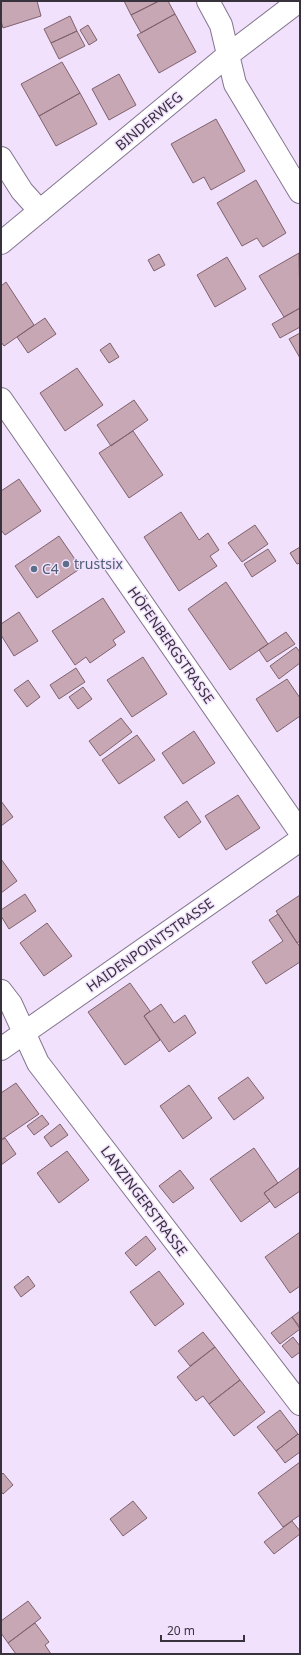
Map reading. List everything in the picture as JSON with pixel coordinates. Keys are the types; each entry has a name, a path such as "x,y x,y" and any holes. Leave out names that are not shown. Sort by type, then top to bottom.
{"street":[{"path":"208,1 221,25 235,84 300,192"},
{"name":"BINDERWEG","path":"1,243 228,55 299,1"},
{"path":"1,158 22,191 40,211"},
{"name":"HÖFENBERGSTRASSE","path":"1,399 300,832"},
{"name":"HAIDENPOINTSTRASSE","path":"1,1049 300,840"},
{"name":"LANZINGERSTRASSE","path":"1,991 11,1004 38,1063 300,1404"}],"building":[{"path":"1,1 37,1 41,16 3,28 1,21"},
{"path":"124,1 159,1 131,15"},
{"path":"159,1 168,1 175,14 141,33 131,15"},
{"path":"175,14 196,52 159,73 137,35"},
{"path":"70,16 77,31 51,43 44,29"},
{"path":"88,25 97,40 89,45 80,30"},
{"path":"77,31 85,46 59,59 51,43"},
{"path":"62,62 80,93 39,116 21,84"},
{"path":"119,74 136,105 109,120 92,89"},
{"path":"80,93 97,124 56,146 39,116"},
{"path":"216,119 245,171 211,190 204,177 193,183 171,144"},
{"path":"256,180 286,233 263,247 257,238 242,246 217,203"},
{"path":"299,253 300,308 284,317 259,276"},
{"path":"159,254 165,265 154,271 148,260"},
{"path":"227,257 246,289 215,307 197,275"},
{"path":"6,282 34,325 4,346 1,342 1,286"},
{"path":"300,308 300,327 280,338 272,324"},
{"path":"45,318 56,334 28,353 17,337"},
{"path":"300,333 300,358 289,339"},
{"path":"110,343 119,357 109,363 100,350"},
{"path":"77,368 103,405 65,431 40,393"},
{"path":"134,400 148,420 111,446 97,425"},
{"path":"133,431 163,475 129,498 99,453"},
{"path":"19,479 41,511 5,535 1,530 1,491"},
{"path":"181,512 199,540 208,533 219,550 210,556 217,566 179,591 144,537"},
{"path":"255,525 268,544 242,562 228,543"},
{"path":"59,536 81,568 37,598 15,566"},
{"path":"300,547 300,563 297,564 290,553"},
{"path":"268,549 276,561 252,577 244,564"},
{"path":"226,582 268,644 230,670 188,609"},
{"path":"103,598 125,632 113,640 116,645 90,663 86,657 75,665 52,631"},
{"path":"19,612 38,641 14,656 1,635 1,624"},
{"path":"286,632 295,644 267,662 259,650"},
{"path":"296,647 300,652 300,663 279,679 270,666"},
{"path":"143,657 167,694 132,717 107,680"},
{"path":"76,668 85,682 59,699 50,685"},
{"path":"287,679 300,698 300,716 277,732 256,699"},
{"path":"28,680 40,697 27,707 14,690"},
{"path":"83,687 92,699 78,709 69,697"},
{"path":"121,718 132,732 100,756 89,741"},
{"path":"194,731 215,763 183,784 162,753"},
{"path":"137,735 155,760 119,784 102,760"},
{"path":"238,795 260,828 226,850 205,816"},
{"path":"1,801 13,817 1,826"},
{"path":"187,801 201,822 179,838 164,817"},
{"path":"1,859 17,881 1,893"},
{"path":"25,894 36,911 9,929 1,916 1,910"},
{"path":"300,895 300,941 297,943 276,911"},
{"path":"278,914 300,947 300,962 266,984 252,962 283,941 269,920"},
{"path":"47,923 72,956 44,976 20,943"},
{"path":"130,983 150,1011 144,1016 160,1040 125,1065 88,1012"},
{"path":"161,1004 174,1023 185,1015 196,1033 169,1052 144,1016"},
{"path":"248,1077 264,1098 234,1120 218,1098"},
{"path":"16,1083 39,1114 1,1140 1,1093"},
{"path":"189,1085 212,1118 183,1139 160,1106"},
{"path":"42,1115 49,1124 34,1135 27,1126"},
{"path":"60,1124 68,1135 51,1147 44,1137"},
{"path":"5,1138 16,1154 1,1165 1,1140"},
{"path":"254,1148 278,1183 264,1193 270,1201 241,1222 210,1179"},
{"path":"67,1151 89,1180 59,1203 37,1173"},
{"path":"300,1167 300,1191 275,1208 264,1193"},
{"path":"180,1170 194,1188 173,1203 159,1186"},
{"path":"300,1232 300,1286 290,1293 265,1257"},
{"path":"146,1236 156,1249 136,1266 125,1253"},
{"path":"159,1271 184,1304 155,1326 130,1292"},
{"path":"28,1276 35,1286 21,1297 14,1287"},
{"path":"300,1311 300,1327 292,1317"},
{"path":"292,1317 300,1329 280,1344 271,1333"},
{"path":"203,1332 215,1347 190,1366 178,1351"},
{"path":"293,1337 300,1346 300,1352 292,1358 282,1346"},
{"path":"215,1347 240,1380 209,1404 203,1396 196,1401 177,1377"},
{"path":"240,1380 265,1412 234,1436 209,1404"},
{"path":"280,1410 298,1434 276,1451 257,1427"},
{"path":"298,1434 300,1436 300,1452 285,1463 276,1451"},
{"path":"300,1462 300,1515 283,1527 258,1493"},
{"path":"3,1473 13,1485 3,1494 1,1491 1,1475"},
{"path":"133,1501 147,1518 123,1536 110,1519"},
{"path":"292,1521 300,1531 300,1534 274,1554 264,1542"},
{"path":"28,1601 41,1618 8,1643 1,1633 1,1621"},
{"path":"35,1623 49,1642 45,1645 51,1654 16,1654 8,1643"}],"place":[{"name":"trustsix","path":"66,564"},
{"name":"C4","path":"34,569"}]}
